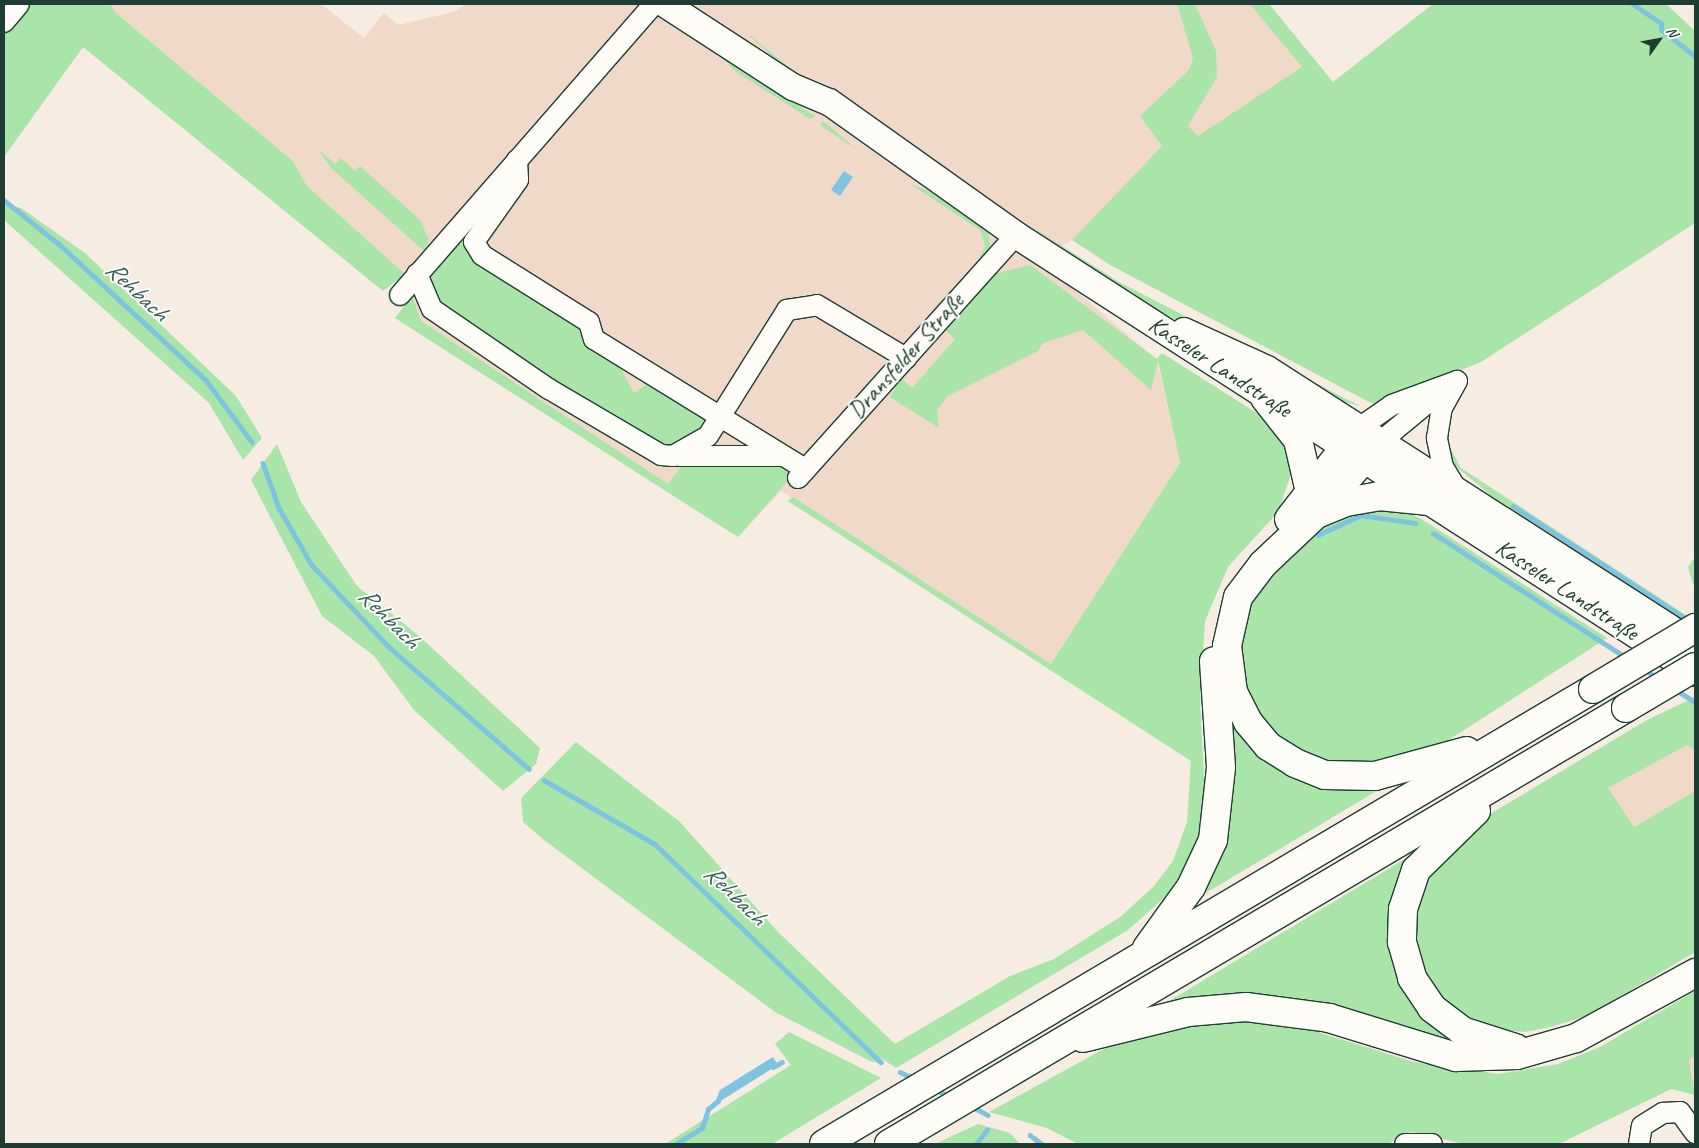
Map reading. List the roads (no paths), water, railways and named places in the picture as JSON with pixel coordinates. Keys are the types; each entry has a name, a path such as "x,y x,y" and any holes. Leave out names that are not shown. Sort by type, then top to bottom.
{"highway":[{"path":"1265,398 1298,440 1312,504"},
{"path":"1362,444 1251,577 1233,613 1227,646 1229,678 1239,706 1257,734 1302,766 1355,778 1417,767 1514,736"},
{"path":"1138,959 1191,887 1213,840 1220,767 1214,669 1223,610 1243,570 1312,504 1371,497 1429,501"},
{"path":"824,1144 1695,628"},
{"path":"889,1144 1695,667"},
{"path":"1539,759 1429,853 1408,889 1401,927 1412,978 1447,1022 1496,1045 1539,1050"},
{"path":"1055,1045 1188,1012 1246,1007 1329,1018 1456,1057 1502,1057 1539,1050 1609,1023 1695,973"}],"main road":[{"path":"666,5 792,87 829,102 890,143 899,155 1016,235 1134,311"},
{"name":"Kasseler Landstraße","path":"1134,311 1265,398 1458,492 1695,644"},
{"name":"Kasseler Landstraße","path":"1134,311 1243,356 1362,444 1429,501 1695,673"}],"street":[{"path":"4,22 19,4"},
{"path":"400,295 417,274 518,170 666,5"},
{"path":"518,170 474,242 482,255 589,322 594,338 784,456"},
{"name":"Dransfelder Straße","path":"784,456 801,473 1016,235"},
{"path":"417,274 432,309 647,450 673,456 784,456"},
{"path":"673,456 708,436 723,418 787,310 800,305 833,312 906,358"},
{"path":"1362,444 1457,381 1442,408 1437,438 1443,467 1458,492"},
{"path":"1639,1144 1645,1122 1670,1112 1685,1116 1695,1133"},
{"path":"1405,1144 1432,1144"}],"water":[{"path":"844,171 853,177 840,196 831,190"},
{"path":"773,1057 778,1065 714,1105 720,1090"}],"waterway":[{"path":"1633,4 1661,23 1662,30 1695,56"},
{"name":"Rehbach","path":"4,200 59,244 206,380 252,442"},
{"name":"Rehbach","path":"263,463 279,508 312,565 390,648 529,769"},
{"path":"1513,506 1688,620"},
{"path":"1318,535 1361,515 1415,523"},
{"path":"1433,533 1627,658"},
{"path":"1644,669 1659,679"},
{"path":"1676,690 1695,702"},
{"name":"Rehbach","path":"544,780 655,844 881,1062"},
{"path":"773,1067 782,1062"},
{"name":"Rehbach","path":"900,1072 915,1079"},
{"name":"Rehbach","path":"935,1089 951,1097"},
{"path":"676,1144 702,1128 708,1109 718,1101"},
{"name":"Rehbach","path":"971,1106 988,1115"},
{"path":"976,1144 987,1130"},
{"name":"Rehbach","path":"1030,1135 1042,1144"}]}
